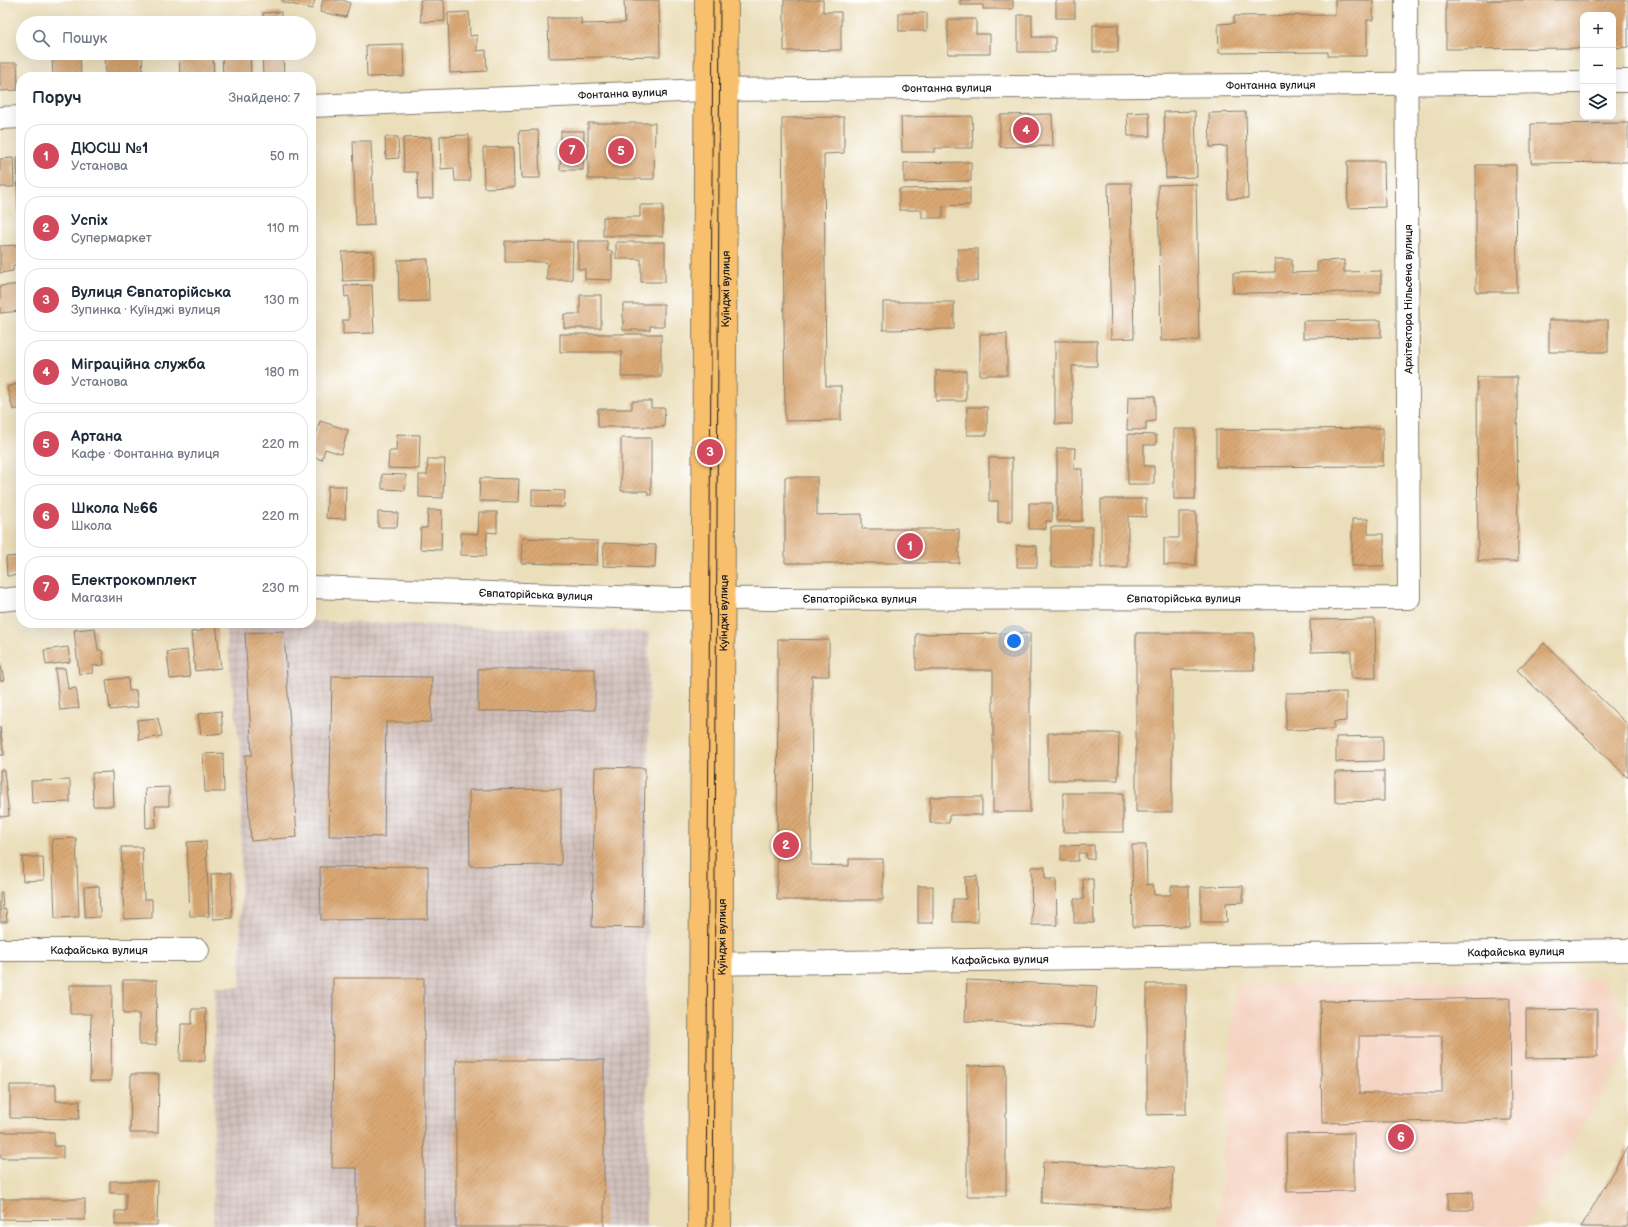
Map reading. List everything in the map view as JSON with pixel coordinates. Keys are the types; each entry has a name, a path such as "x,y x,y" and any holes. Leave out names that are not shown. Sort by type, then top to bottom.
{"main road":[{"name":"Куїнджі вулиця","path":"706,0 716,90"},
{"name":"Куїнджі вулиця","path":"720,1227 711,964 713,599 716,90 727,0"},
{"name":"Куїнджі вулиця","path":"699,1227 711,964"}],"street":[{"name":"Архітектора Нільсена вулиця","path":"1406,0 1410,598"},
{"path":"1616,81 1628,81"},
{"name":"Фонтанна вулиця","path":"316,106 716,90 1580,82"},
{"path":"0,118 16,118"},
{"name":"Євпаторійська вулиця","path":"316,587 713,599 1410,598"},
{"path":"0,600 16,598"},
{"name":"Кафайська вулиця","path":"0,950 198,950"},
{"name":"Кафайська вулиця","path":"711,964 1628,950"}],"shaded area":[{"path":"316,621 649,632 646,1227 213,1227 215,987 240,987 241,760 226,628 316,628"},
{"path":"1604,979 1628,1026 1628,1047 1525,1227 1218,1227 1235,985"}],"building":[{"path":"282,0 315,0 312,9 282,2"},
{"path":"323,0 343,0 350,3 346,17 320,12"},
{"path":"420,0 444,0 445,21 421,22"},
{"path":"624,0 659,0 660,56 549,58 548,18 581,18 581,24 625,23"},
{"path":"784,0 823,0 823,12 841,12 841,50 784,51"},
{"path":"960,0 1013,0 1013,9 983,9 983,5 960,5"},
{"path":"1056,0 1075,0 1075,18 1056,18"},
{"path":"1335,0 1373,0 1373,20 1367,20 1367,56 1328,56 1328,52 1219,53 1218,24 1234,23 1234,16 1335,15"},
{"path":"1446,0 1628,0 1628,47 1616,48 1616,12 1580,12 1580,48 1446,49"},
{"path":"281,12 281,16 263,16 263,13"},
{"path":"469,12 470,36 477,35 477,51 486,50 487,71 450,73 448,13"},
{"path":"899,13 927,13 927,31 899,31"},
{"path":"1018,15 1032,15 1032,37 1055,37 1055,52 1018,52"},
{"path":"948,19 976,19 976,34 990,34 990,54 948,54"},
{"path":"1093,25 1118,25 1118,52 1093,52"},
{"path":"403,44 404,76 367,77 366,45"},
{"path":"52,60 80,60 81,72 53,72"},
{"path":"105,60 142,60 143,72 106,72"},
{"path":"179,60 213,60 214,72 180,72"},
{"path":"222,60 250,60 251,72 223,72"},
{"path":"262,60 283,60 284,72 263,72"},
{"path":"0,63 17,63 16,90 0,91"},
{"path":"1195,111 1197,177 1166,178 1164,112"},
{"path":"1149,112 1150,136 1128,136 1127,113"},
{"path":"1246,112 1248,198 1228,199 1227,146 1210,147 1209,113"},
{"path":"1052,114 1053,146 1000,147 1000,115"},
{"path":"972,116 973,148 935,148 935,152 902,152 901,117"},
{"path":"844,117 844,153 824,154 826,386 841,386 841,420 785,421 782,118"},
{"path":"588,123 655,123 654,179 588,179"},
{"path":"1628,123 1628,162 1531,163 1531,124"},
{"path":"538,130 540,178 521,178 519,131"},
{"path":"561,131 584,131 583,170 560,170"},
{"path":"469,135 470,181 455,181 454,168 441,169 440,136"},
{"path":"385,137 398,137 399,158 386,159"},
{"path":"431,137 433,198 418,199 417,172 404,172 403,138"},
{"path":"353,141 371,141 374,225 356,226"},
{"path":"513,147 514,187 484,188 483,148"},
{"path":"13,158 14,187 0,187 0,159"},
{"path":"1347,161 1384,161 1385,207 1348,208"},
{"path":"971,162 971,181 904,182 904,163"},
{"path":"1476,165 1516,165 1517,292 1476,292"},
{"path":"1108,183 1131,183 1134,338 1111,339"},
{"path":"1196,184 1199,340 1161,341 1158,185"},
{"path":"970,188 970,205 943,206 943,218 922,218 922,210 899,210 899,189"},
{"path":"640,205 663,205 663,236 603,236 603,217 640,217"},
{"path":"505,241 573,242 572,280 547,280 547,262 505,262"},
{"path":"578,241 607,241 607,251 612,251 612,280 585,279 585,269 578,269"},
{"path":"616,242 665,242 665,282 641,282 641,259 616,259"},
{"path":"16,245 16,265 13,265 13,271 0,273 0,246"},
{"path":"958,249 978,249 978,281 958,281"},
{"path":"373,251 374,280 343,281 342,252"},
{"path":"428,259 429,301 399,302 398,260"},
{"path":"1275,259 1292,259 1292,273 1317,272 1317,261 1344,260 1344,272 1381,271 1381,292 1233,293 1233,273 1275,272"},
{"path":"16,284 16,311 0,313 0,286"},
{"path":"372,285 374,333 343,334 343,320 349,320 349,296 345,297 344,286"},
{"path":"580,295 601,295 601,328 564,328 564,314 580,314"},
{"path":"883,302 954,302 954,329 883,330"},
{"path":"623,304 664,304 664,326 650,326 650,330 623,330"},
{"path":"1381,320 1381,337 1303,338 1303,321"},
{"path":"1549,320 1608,320 1608,352 1549,352"},
{"path":"560,334 661,334 661,377 621,377 622,352 560,352"},
{"path":"980,334 1007,334 1007,375 980,375"},
{"path":"1055,341 1097,341 1097,366 1072,366 1072,424 1055,424"},
{"path":"936,371 966,371 966,401 936,401"},
{"path":"1477,377 1517,377 1518,561 1478,561"},
{"path":"16,384 16,409 13,410 7,387"},
{"path":"1155,396 1155,421 1146,422 1146,430 1127,430 1128,397"},
{"path":"632,401 651,401 651,408 665,408 664,427 598,427 598,409 632,409"},
{"path":"967,407 987,407 987,435 967,435"},
{"path":"320,421 348,430 341,454 325,449 322,460 316,458 316,434"},
{"path":"1383,428 1383,466 1216,467 1216,430"},
{"path":"1174,429 1195,429 1195,499 1174,499"},
{"path":"397,434 420,435 419,469 388,468 389,451 396,451"},
{"path":"1128,434 1156,435 1156,445 1144,445 1144,466 1154,466 1154,484 1128,484"},
{"path":"621,438 651,438 651,495 648,495 648,491 621,491"},
{"path":"1057,448 1075,448 1074,469 1082,469 1082,521 1057,521"},
{"path":"989,458 1012,458 1012,522 998,522 998,501 989,501"},
{"path":"428,459 445,459 443,498 419,497 419,475 427,475"},
{"path":"382,474 406,475 405,490 382,489"},
{"path":"785,477 817,477 817,515 862,514 862,529 959,529 959,563 785,563"},
{"path":"480,478 519,479 518,502 479,501"},
{"path":"328,486 346,486 345,519 326,518"},
{"path":"532,490 565,491 564,507 532,506"},
{"path":"1101,499 1146,499 1146,517 1128,516 1128,568 1101,568"},
{"path":"1029,503 1052,503 1052,521 1046,521 1046,529 1029,529"},
{"path":"428,510 442,510 441,550 420,549 421,528 427,528"},
{"path":"378,512 398,513 397,527 378,527"},
{"path":"479,512 497,512 497,533 487,532 486,556 461,555 461,533 478,534"},
{"path":"1179,512 1196,512 1196,565 1164,565 1164,538 1179,538"},
{"path":"1352,519 1368,519 1368,534 1384,534 1384,566 1352,566"},
{"path":"1051,527 1092,527 1092,567 1051,567"},
{"path":"522,538 598,541 597,565 521,563"},
{"path":"604,543 656,545 655,568 603,566"},
{"path":"1017,545 1037,546 1037,567 1017,567"},
{"path":"16,556 16,575 7,576 6,557"},
{"path":"1375,619 1376,678 1351,678 1351,651 1311,652 1310,620"},
{"path":"95,628 98,650 102,650 104,665 92,666 93,673 79,674 74,630"},
{"path":"202,628 217,628 221,668 195,671 191,632 202,631"},
{"path":"284,631 297,837 251,841 245,755 252,755 245,633"},
{"path":"1030,633 1030,812 993,812 993,670 916,670 916,634"},
{"path":"1136,633 1254,633 1254,670 1172,670 1172,812 1136,812"},
{"path":"778,639 829,640 829,676 812,676 811,865 849,866 849,859 883,859 883,900 777,900"},
{"path":"1544,643 1628,725 1628,778 1517,670"},
{"path":"68,647 70,662 46,665 44,650"},
{"path":"187,650 190,677 170,679 167,652"},
{"path":"0,662 4,680 0,681"},
{"path":"65,668 68,689 76,688 79,708 60,710 55,669"},
{"path":"478,669 595,669 595,710 478,711"},
{"path":"332,676 432,677 431,722 386,722 384,837 329,836"},
{"path":"128,678 129,691 136,690 138,707 110,710 106,680"},
{"path":"1346,692 1346,721 1334,722 1334,729 1286,730 1286,693"},
{"path":"221,711 223,733 201,735 198,714"},
{"path":"158,718 162,736 139,740 137,720"},
{"path":"0,727 4,755 0,755"},
{"path":"1048,733 1119,733 1118,780 1048,780"},
{"path":"1383,736 1383,761 1336,762 1336,737"},
{"path":"223,753 224,792 205,792 203,754"},
{"path":"595,767 645,768 643,928 592,927"},
{"path":"0,770 4,770 9,816 0,817"},
{"path":"1384,771 1384,801 1335,802 1335,772"},
{"path":"112,772 113,806 93,806 92,773"},
{"path":"70,780 70,802 32,803 31,781"},
{"path":"169,787 169,806 155,806 156,827 146,828 145,788"},
{"path":"561,789 561,865 470,866 469,790"},
{"path":"1063,793 1123,793 1123,832 1063,832"},
{"path":"930,797 982,797 982,815 949,815 949,823 930,823"},
{"path":"76,838 79,917 55,918 52,839"},
{"path":"206,841 209,916 190,916 187,842"},
{"path":"1094,845 1094,859 1086,859 1086,853 1078,853 1078,861 1061,861 1061,846"},
{"path":"1132,845 1146,845 1147,885 1153,884 1154,895 1171,895 1171,886 1189,886 1189,926 1133,927"},
{"path":"121,847 142,847 144,899 152,899 152,918 124,919"},
{"path":"22,857 43,857 44,880 23,881"},
{"path":"428,866 428,919 321,920 320,867"},
{"path":"1031,867 1045,867 1045,879 1056,879 1057,925 1032,925"},
{"path":"231,873 232,918 213,919 211,874"},
{"path":"977,876 978,922 953,922 953,899 966,899 965,877"},
{"path":"1083,879 1093,879 1094,923 1074,923 1074,899 1084,899"},
{"path":"99,886 100,917 85,918 84,887"},
{"path":"918,886 933,886 933,923 918,923"},
{"path":"1243,886 1243,902 1226,903 1227,922 1201,922 1201,887"},
{"path":"0,892 2,892 3,910 6,909 7,922 0,922"},
{"path":"333,978 424,978 424,1227 357,1227 357,1168 332,1168"},
{"path":"123,980 157,980 156,1045 139,1045 139,1014 123,1014"},
{"path":"967,980 1097,986 1094,1027 965,1021"},
{"path":"1147,984 1186,984 1186,1114 1147,1115"},
{"path":"70,985 112,985 111,1081 90,1081 91,1014 70,1014"},
{"path":"1510,998 1511,1120 1322,1123 1320,1001","holes":["1359,1036 1442,1036 1442,1093 1359,1093"]},
{"path":"192,1009 206,1009 205,1061 180,1061 181,1024 192,1024"},
{"path":"1597,1009 1597,1057 1526,1058 1526,1010"},
{"path":"456,1060 604,1060 604,1227 456,1227"},
{"path":"1006,1065 1006,1196 967,1196 967,1066"},
{"path":"131,1074 159,1074 158,1133 130,1133"},
{"path":"10,1085 56,1085 56,1101 80,1101 79,1119 10,1118"},
{"path":"0,1132 54,1132 54,1146 63,1146 63,1158 0,1158"},
{"path":"1354,1133 1354,1191 1287,1192 1286,1134"},
{"path":"1628,1146 1627,1227 1581,1227"},
{"path":"1043,1162 1173,1168 1171,1209 1041,1203"},
{"path":"110,1181 158,1181 157,1225 115,1225 115,1211 126,1211 126,1193 110,1193"},
{"path":"1473,1192 1473,1210 1448,1210 1448,1193"},
{"path":"0,1199 85,1199 85,1220 0,1219"}],"tram line":[{"path":"706,1227 713,0"},
{"path":"713,1227 720,0"}],"place":[{"name":"Міграційна служба","path":"1026,130"},
{"name":"Електрокомплект","path":"572,151"},
{"name":"Артана","path":"621,151"},
{"name":"Вулиця Євпаторійська","path":"710,452"},
{"name":"ДЮСШ №1","path":"910,546"},
{"name":"Успіх","path":"786,845"},
{"name":"Школа №66","path":"1401,1137"}]}
